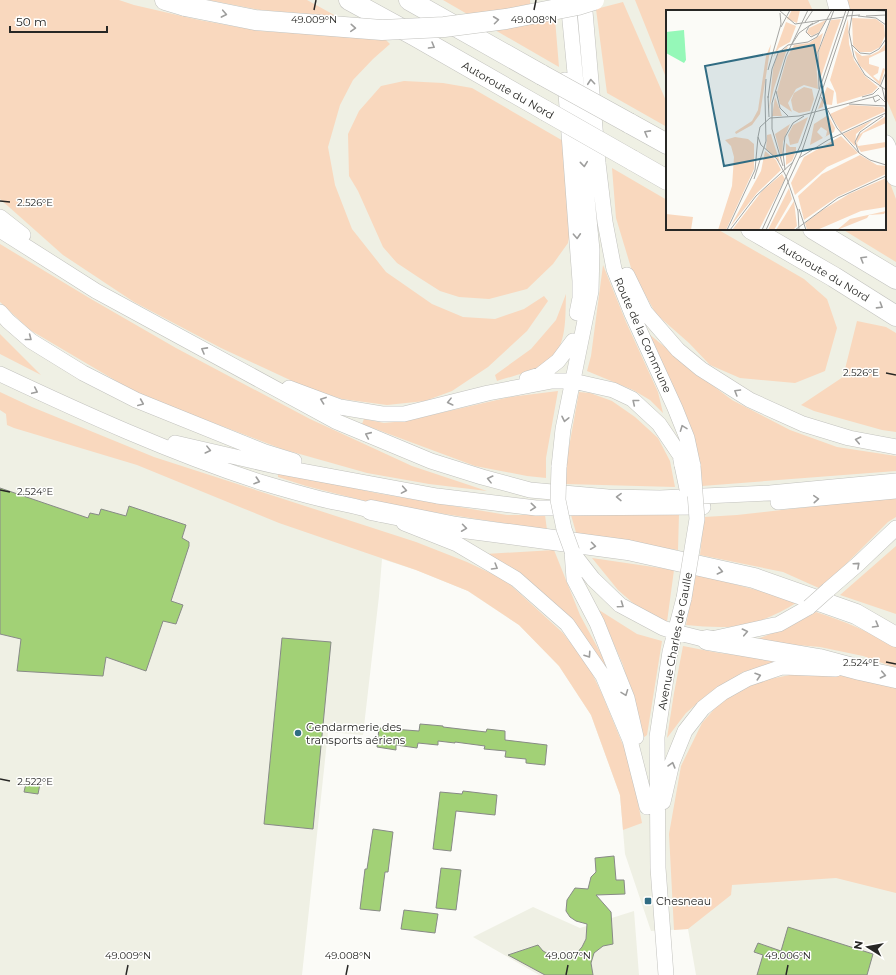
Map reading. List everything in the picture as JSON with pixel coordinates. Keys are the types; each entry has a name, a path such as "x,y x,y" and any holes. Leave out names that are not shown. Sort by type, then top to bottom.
{"highway":[{"path":"165,0 186,6 255,20 382,30 444,27 506,19 578,5 594,0"},
{"name":"Autoroute du Nord","path":"349,0 666,179"},
{"path":"409,0 666,143"},
{"path":"837,0 840,10"},
{"path":"886,148 896,176"},
{"name":"Autoroute du Nord","path":"753,230 834,277 896,316"},
{"path":"815,230 896,279"},
{"path":"371,510 456,527 628,550 754,578 856,614 896,637"},
{"path":"707,640 819,658 860,670 896,678"}],"main road":[{"path":"559,0 575,197 580,282 580,298 573,341 578,359"},
{"path":"568,0 592,250 591,291 563,429 559,467 558,500 564,529 572,551 592,579 620,605 643,618 675,632 707,640 779,624 809,607 896,528"},
{"name":"Route de la Commune","path":"584,0 597,155 605,222 614,269 632,314 687,438 688,466 697,519 692,547"},
{"path":"0,217 96,291"},
{"path":"605,222 626,274 645,312 678,350 701,369 750,400 803,424 849,438 896,447"},
{"path":"0,230 96,291 335,421 431,461 482,477 530,490 608,497 660,498 770,493 896,481"},
{"path":"0,312 31,341 83,373 136,400 265,452 384,487"},
{"path":"488,393 540,375 558,360 573,341"},
{"path":"238,368 340,407 382,414 404,414 488,393 552,381 573,381 613,390 632,399 659,424 688,466"},
{"path":"0,374 78,411 129,432 275,466 437,496 536,508 671,508 825,499 896,492"},
{"name":"Avenue Charles de Gaulle","path":"129,432 197,460 260,482 320,499 371,510 457,544 516,579 567,624 603,676 630,740 647,807"},
{"name":"Avenue Charles de Gaulle","path":"666,975 658,868 658,737 670,652 684,598 692,547"},
{"name":"Avenue Charles de Gaulle","path":"572,551 574,579 596,623 627,698 639,750 658,868"},
{"name":"Avenue Charles de Gaulle","path":"657,830 672,763 685,731 703,708 722,693 746,679 782,668 860,670"}],"shaded area":[{"path":"0,0 896,0 896,975 696,975 688,929 651,931 625,854 620,795 591,715 559,666 519,625 468,591 416,570 382,559 363,735 328,732 302,975 0,975"},
{"path":"0,0 119,0 134,5 199,20 260,31 385,39 390,44 353,80 340,105 328,147 335,185 352,229 386,272 432,304 463,317 495,319 524,309 544,296 548,301 527,331 488,367 452,391 425,401 387,405 342,399 305,387 221,348 134,302 63,255 0,199"},
{"path":"208,0 307,0 336,16 260,10"},
{"path":"443,0 530,0 531,24 555,19 559,67"},
{"path":"635,0 808,0 813,10 666,10 666,78"},
{"path":"847,0 896,0 896,122 886,98 886,10 850,10"},
{"path":"623,2 666,101 666,126 607,93 596,9"},
{"path":"404,81 443,83 472,88 565,142 572,221 568,243 553,264 527,289 489,299 459,297 440,291 418,277 397,263 383,247 358,191 349,176 348,134 359,111 381,86"},
{"path":"612,168 666,199 666,230 719,230 804,279 827,299 837,328 825,371 795,383 740,378 710,365 689,343 656,314 632,271 616,218"},
{"path":"886,173 896,199 896,262 844,230 886,230"},
{"path":"0,244 176,348 310,419 412,466 487,491 429,484 367,473 282,449 140,395 30,330 0,302"},
{"path":"603,265 626,322 658,392 663,413 650,400 633,390 587,371 591,356"},
{"path":"566,294 565,325 561,344 550,361 541,367 497,381 495,375 531,349 556,320"},
{"path":"857,321 886,327 896,333 896,432 882,430 814,411 801,405 843,377"},
{"path":"0,334 41,375 0,354"},
{"path":"649,334 732,400 790,430 837,447 896,456 896,471 702,486 692,432"},
{"path":"558,391 546,458 546,478 475,466 362,424 364,419 384,423 405,421 510,397"},
{"path":"0,392 32,407 154,457 416,542 467,562 505,580 563,633 589,667 625,750 634,783 642,823 623,830 620,795 591,715 559,666 519,625 468,591 416,570 279,523 137,465 7,425 6,414 0,410"},
{"path":"579,392 590,393 612,401 635,417 658,438 670,461 675,487 565,484 567,458"},
{"path":"278,471 376,493 507,515 545,515 547,530 369,502 306,486 278,477"},
{"path":"896,497 896,517 888,522 821,589 783,572 700,555 704,517 737,515"},
{"path":"679,514 678,550 577,536 571,515"},
{"path":"896,546 896,614 840,595"},
{"path":"554,550 580,615 608,667 604,670 485,554"},
{"path":"592,558 674,570 667,622 641,610 618,590"},
{"path":"696,574 772,594 796,603 779,613 760,621 740,626 716,627 686,625"},
{"path":"599,610 637,634 662,641 647,735 643,738 623,665"},
{"path":"816,612 857,627 896,647 896,668 863,656 820,647 751,641 800,621"},
{"path":"683,646 719,653 802,662 769,665 743,672 708,694 686,713 667,738"},
{"path":"795,674 852,676 896,688 896,893 836,878 732,885 731,895 688,929 674,930 669,834 681,766 702,723 725,697 760,681"},
{"path":"533,907 580,928 634,911 639,975 539,975 473,937"}],"building":[{"path":"0,488 88,518 90,513 99,515 101,509 126,516 129,506 186,525 182,538 189,542 189,546 171,601 183,605 176,624 163,621 146,671 106,657 103,676 17,671 21,639 0,634"},
{"name":"Gendarmerie des transports aériens","path":"282,638 331,642 313,829 264,824"},
{"path":"420,724 486,732 487,729 505,731 505,740 547,745 545,765 526,763 526,759 505,757 506,751 484,749 485,746 455,742 438,741 438,745 418,743 417,748 396,745 396,750 377,747 379,728 419,731"},
{"path":"26,783 40,784 38,794 24,792"},
{"path":"463,791 497,795 495,815 456,811 451,851 433,849 440,792 462,794"},
{"path":"373,829 393,832 388,872 385,872 380,911 360,909 365,869 367,869"},
{"path":"614,856 616,880 624,880 625,894 596,895 611,912 613,944 603,946 594,953 591,963 593,975 545,975 508,955 538,945 543,951 554,957 566,958 576,954 586,939 587,924 576,921 570,917 566,911 567,900 575,888 588,889 591,877 596,872 595,858"},
{"path":"441,868 461,870 456,910 436,908"},
{"path":"404,910 438,914 435,933 401,929"},
{"path":"788,927 873,954 867,975 757,975 763,955 754,952 758,943 781,951"}],"place":[{"name":"Gendarmerie des transports aériens","path":"298,733"},
{"name":"Chesneau","path":"648,901"}]}
